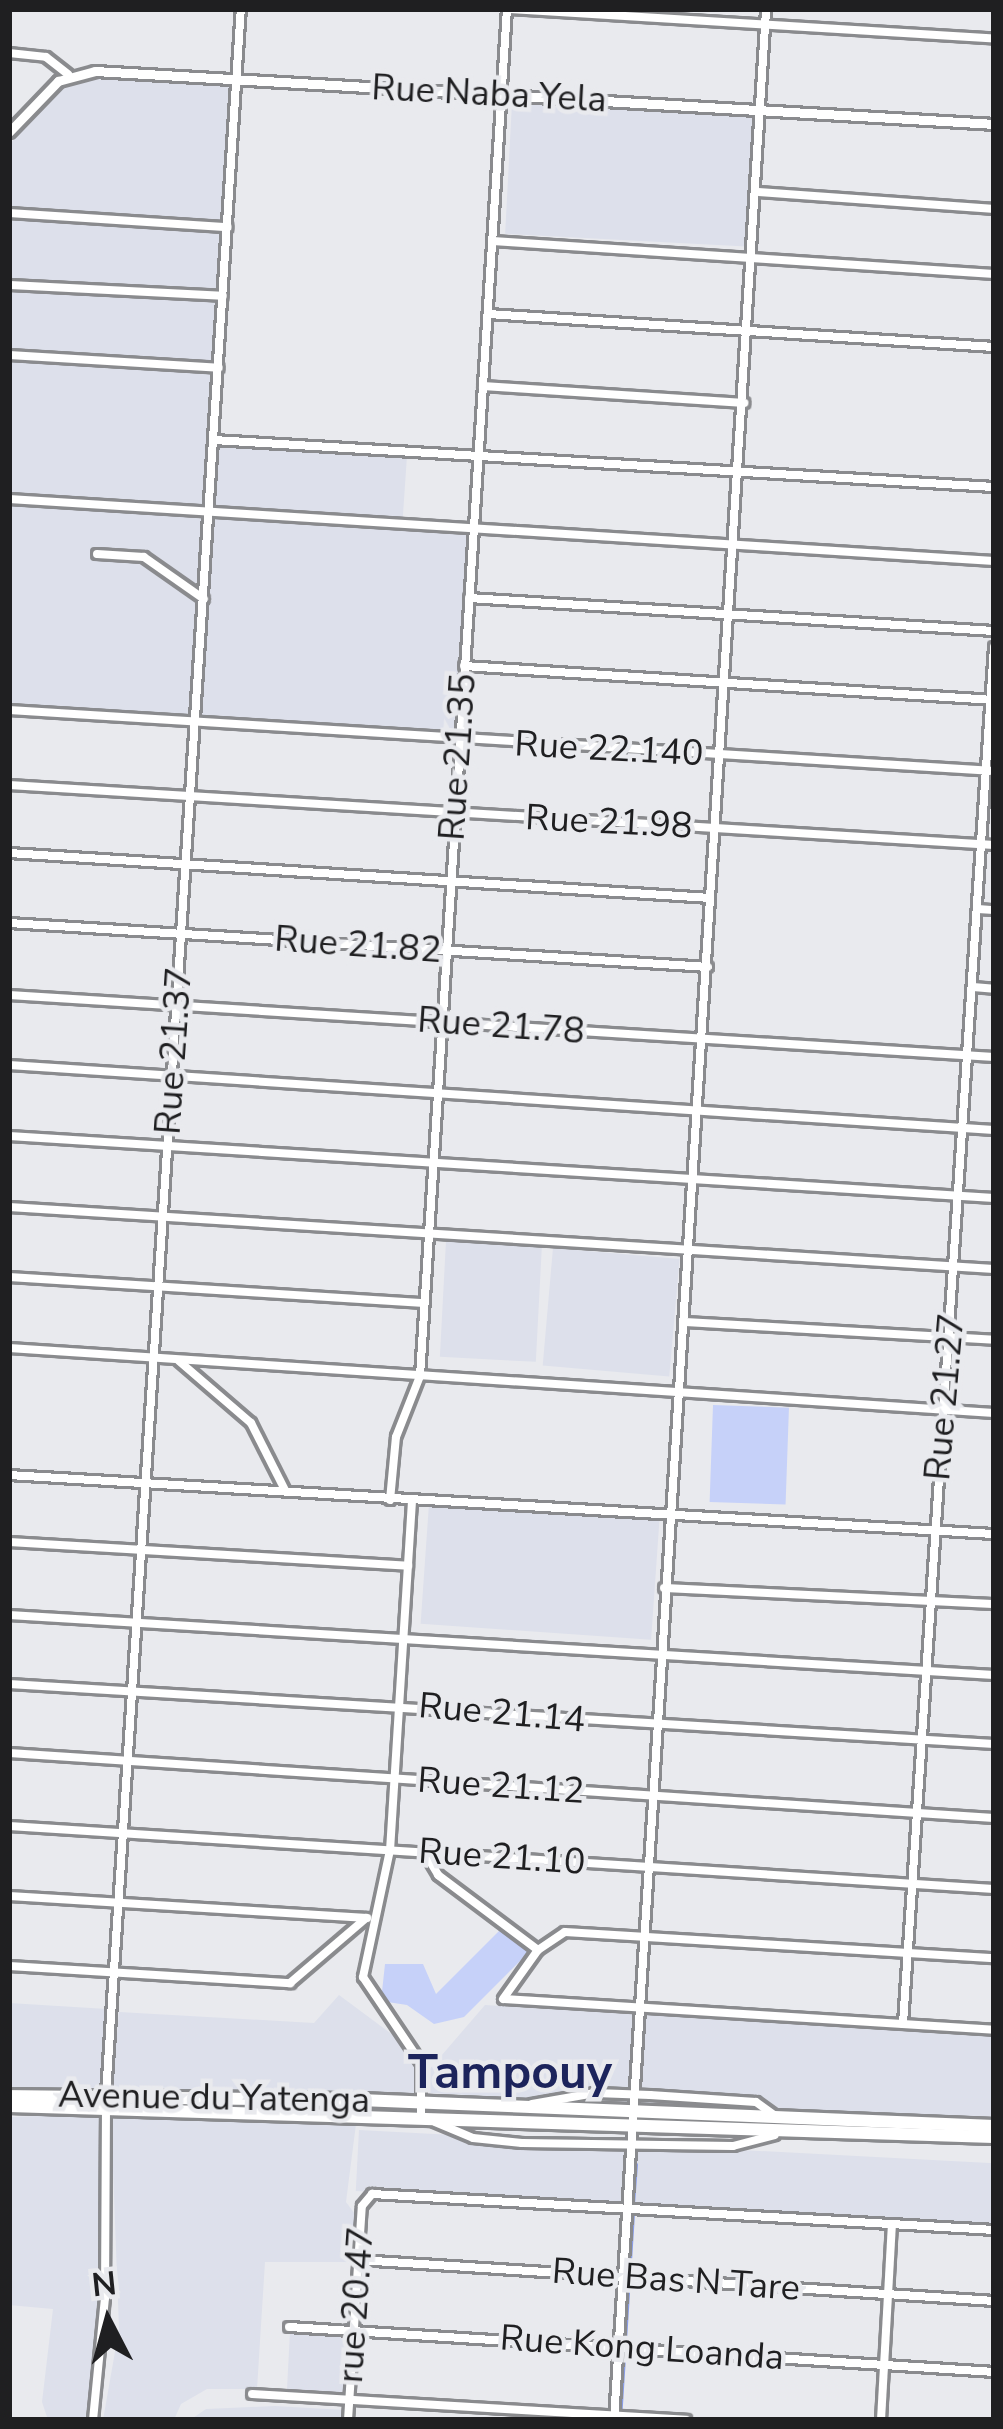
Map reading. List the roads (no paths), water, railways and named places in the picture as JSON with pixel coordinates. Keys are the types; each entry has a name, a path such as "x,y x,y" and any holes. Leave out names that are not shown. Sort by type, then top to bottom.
{"main road":[{"name":"Avenue du Yatenga","path":"9,2096 994,2126"},
{"name":"Avenue du Yatenga","path":"9,2106 106,2099"},
{"name":"Avenue du Yatenga","path":"417,2109 519,2108 994,2137"}],"street":[{"name":"Rue 21.37","path":"93,2420 105,2298 106,2099 241,9"},
{"path":"509,9 994,39"},
{"name":"Rue 21.35","path":"390,1500 396,1437 420,1376 509,9"},
{"path":"614,2418 637,2094 659,1656 759,192 766,9"},
{"path":"9,52 46,57 68,74 10,129"},
{"name":"Rue Naba Yela","path":"68,74 994,124"},
{"path":"759,192 994,208"},
{"path":"9,213 228,227"},
{"path":"493,242 994,274"},
{"path":"9,285 224,296"},
{"path":"488,314 994,347"},
{"path":"9,355 219,368"},
{"path":"483,386 744,403"},
{"path":"214,440 994,487"},
{"path":"9,499 994,561"},
{"path":"97,554 144,557 204,599"},
{"path":"469,598 994,631"},
{"name":"Rue 21.27","path":"903,2024 912,1953 933,1529 951,1337 990,770 994,647"},
{"path":"464,666 992,700"},
{"name":"Rue 22.140","path":"9,710 459,742 990,770"},
{"name":"Rue 21.98","path":"9,785 994,844"},
{"path":"9,853 710,898"},
{"path":"978,909 994,910"},
{"name":"Rue 21.82","path":"9,923 707,967"},
{"path":"973,987 994,989"},
{"name":"Rue 21.78","path":"9,995 994,1057"},
{"path":"9,1064 994,1130"},
{"path":"9,1136 994,1198"},
{"path":"9,1207 994,1269"},
{"path":"9,1277 424,1303"},
{"path":"685,1322 994,1340"},
{"path":"9,1348 994,1413"},
{"path":"179,1360 251,1423 286,1492"},
{"path":"9,1475 994,1534"},
{"path":"412,1501 390,1850 363,1977 421,2063 417,2109 473,2138 733,2146 799,2127"},
{"path":"9,1543 142,1547 408,1567"},
{"path":"664,1588 994,1604"},
{"path":"9,1615 994,1675"},
{"name":"Rue 21.14","path":"9,1684 994,1744"},
{"name":"Rue 21.12","path":"9,1753 994,1818"},
{"name":"Rue 21.10","path":"9,1826 994,1889"},
{"path":"424,1852 438,1874 538,1950"},
{"path":"9,1896 372,1918"},
{"path":"9,1966 294,1983 372,1918"},
{"path":"994,1958 565,1932 538,1950 503,1999 994,2030"},
{"path":"519,2108 561,2096 637,2094 756,2102 776,2116"},
{"name":"rue 20.47","path":"348,2420 362,2206 372,2194 627,2205"},
{"path":"627,2205 994,2230"},
{"path":"881,2420 892,2224"},
{"name":"Rue Bas N Tare","path":"358,2260 994,2301"},
{"name":"Rue Kong Loanda","path":"289,2327 618,2344 994,2372"},
{"path":"252,2394 686,2420"}],"waterway":[{"path":"623,2204 625,2164"},
{"path":"633,2204 636,2164"},
{"path":"609,2420 622,2213"},
{"path":"620,2420 633,2213"}],"district":[{"name":"Tampouy","path":"510,2073"}]}
